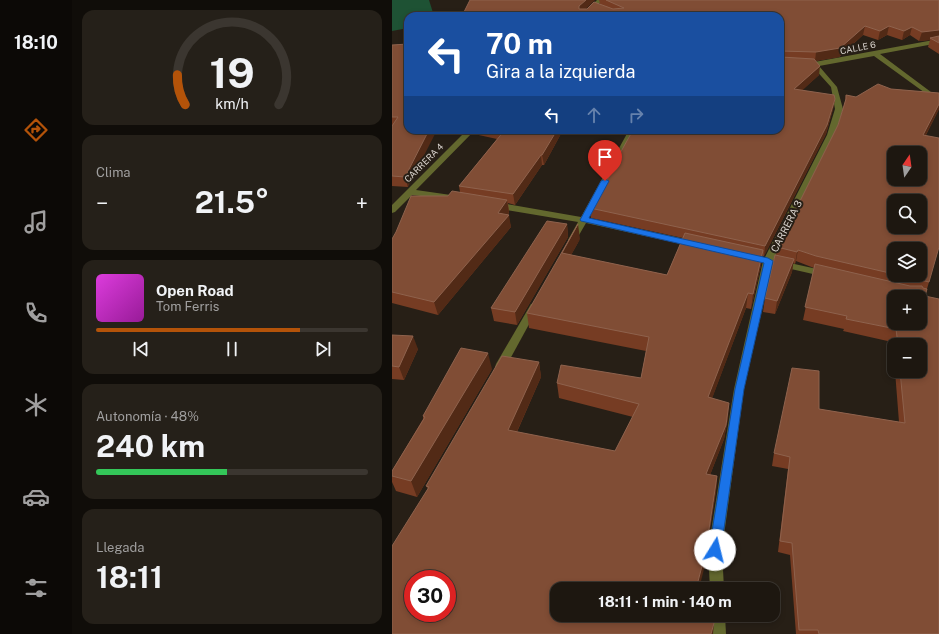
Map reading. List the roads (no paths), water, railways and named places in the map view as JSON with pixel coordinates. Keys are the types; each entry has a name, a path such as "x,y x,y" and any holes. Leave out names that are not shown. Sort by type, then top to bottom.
{"street":[{"path":"588,12 600,0"},
{"path":"593,7 600,9"},
{"name":"CALLE 6","path":"801,65 815,65 939,41"},
{"path":"876,54 939,101"},
{"name":"CARRERA 3","path":"717,582 715,550 740,389 765,260 831,135 839,109 834,87 815,65"},
{"name":"CARRERA 4","path":"392,210 467,134"},
{"path":"568,247 631,134"},
{"path":"410,192 463,200"},
{"path":"486,204 584,220 707,247"},
{"path":"765,260 838,277"},
{"path":"494,377 541,295"},
{"path":"718,622 719,634"}]}
